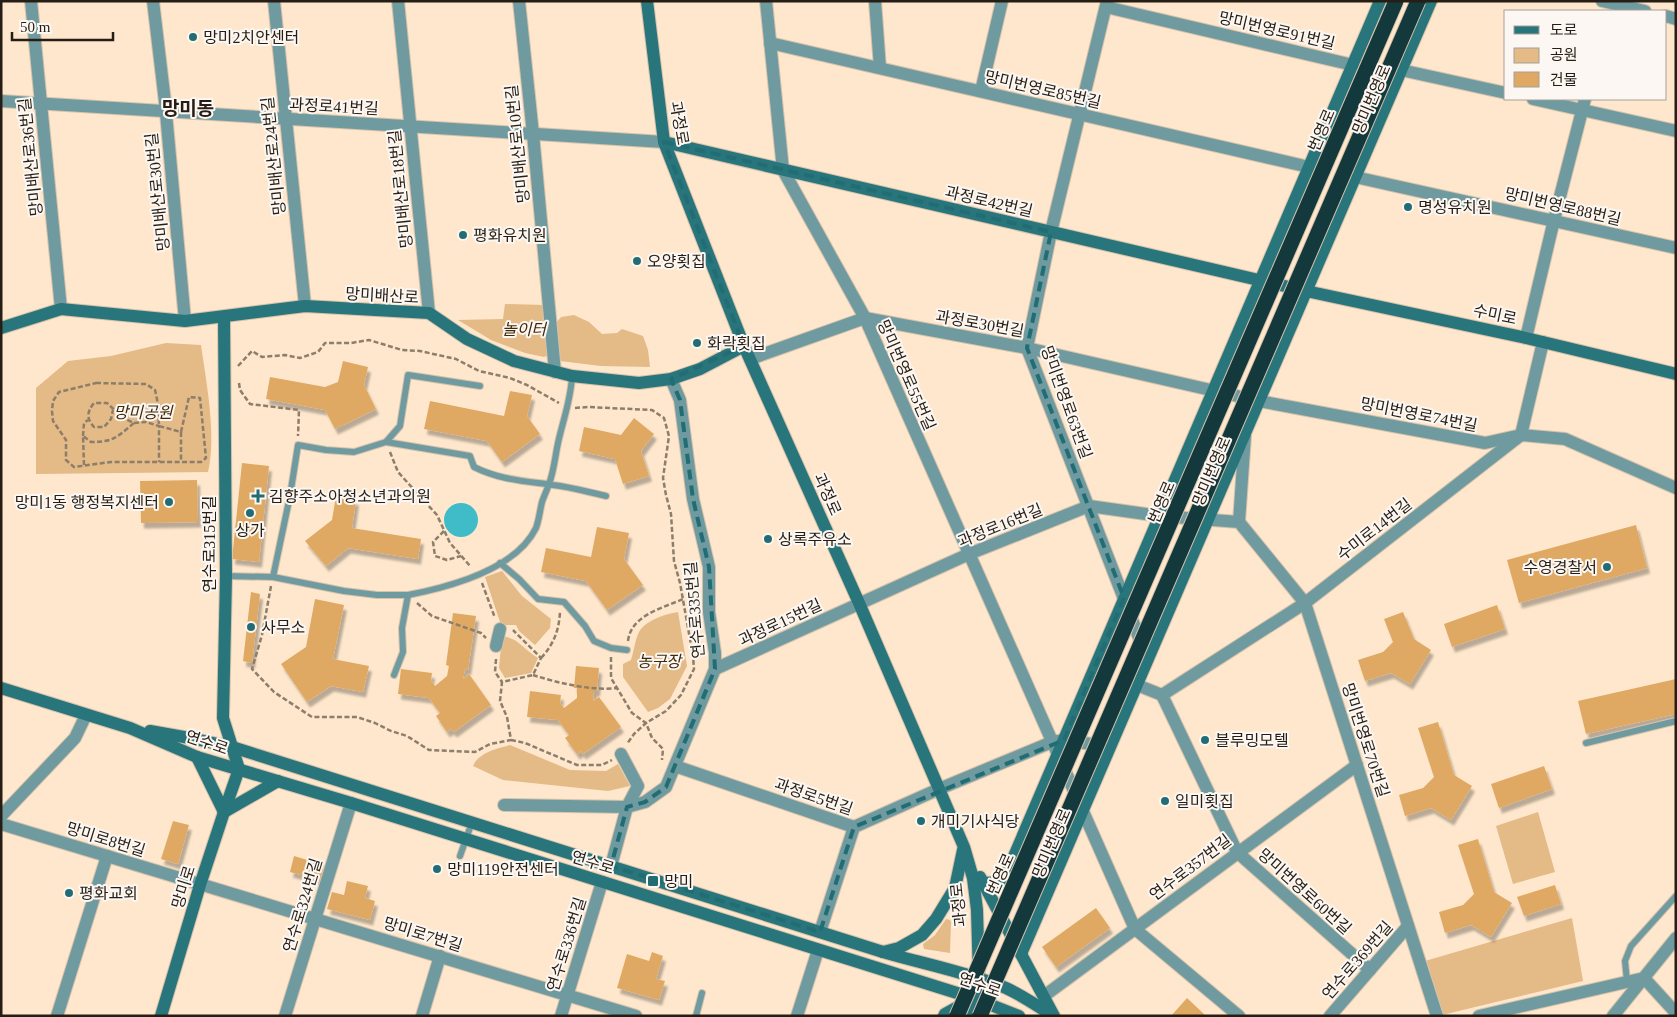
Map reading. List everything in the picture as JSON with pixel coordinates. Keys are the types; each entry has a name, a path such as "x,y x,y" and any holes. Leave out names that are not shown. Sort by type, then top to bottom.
{"highway":[{"name":"번영로","path":"957,1016 1396,1"},
{"path":"981,1016 1418,1"}],"street":[{"name":"망미배산로36번길","path":"31,1 61,309"},
{"name":"망미배산로30번길","path":"153,1 166,111 185,321"},
{"name":"망미배산로24번길","path":"274,1 305,306"},
{"name":"망미배산로18번길","path":"398,1 429,313"},
{"name":"망미배산로10번길","path":"519,1 555,372"},
{"name":"과정로","path":"647,1 664,142 744,346 859,604 964,847 973,878 975,894 979,979 968,1016"},
{"name":"망미번영로55번길","path":"766,1 783,170 865,318 969,554 1058,746 1082,811 1135,928"},
{"path":"875,1 880,68"},
{"path":"980,91 1002,1"},
{"name":"망미번영로","path":"983,883 1002,882 1058,746 1160,516 1380,1"},
{"name":"망미번영로","path":"1021,954 1431,1"},
{"name":"망미번영로91번길","path":"1107,4 1353,65"},
{"name":"망미번영로63번길","path":"1107,4 1051,232 1027,348 1148,659"},
{"path":"1605,4 1639,10"},
{"name":"망미번영로85번길","path":"770,42 1309,167"},
{"path":"1401,70 1504,93"},
{"path":"1543,100 1583,104 1676,131"},
{"name":"과정로41번길","path":"1,101 664,142"},
{"path":"1526,338 1583,104"},
{"name":"과정로42번길","path":"664,142 1306,291"},
{"name":"망미번영로88번길","path":"1355,177 1676,248"},
{"name":"수미로","path":"1306,291 1526,338 1676,374"},
{"name":"망미배산로","path":"1,328 61,309 185,321 305,306 429,313 467,339 506,357 572,376 639,383 671,379 700,369 744,346"},
{"name":"연수로315번길","path":"224,317 226,576 223,718 239,769"},
{"path":"750,359 865,318"},
{"name":"과정로30번길","path":"865,318 1027,348 1238,396"},
{"path":"1521,435 1543,342"},
{"name":"연수로335번길","path":"627,808 645,802 666,787 715,669 715,653 709,612 709,567 693,499 680,400 671,379"},
{"name":"망미번영로74번길","path":"1238,396 1485,443 1521,435 1565,439 1676,488"},
{"path":"1208,519 1239,522 1245,433"},
{"name":"수미로14번길","path":"1162,695 1305,603 1521,435"},
{"name":"과정로16번길","path":"859,604 969,554 1089,506 1160,516 1208,519"},
{"name":"망미번영로70번길","path":"1239,522 1305,603 1437,1016"},
{"name":"과정로15번길","path":"715,669 859,604"},
{"path":"496,646 500,629"},
{"path":"1136,685 1162,695"},
{"name":"연수로","path":"1,688 130,728 197,757 351,803 974,998 1019,1016"},
{"name":"망미번영로60번길","path":"1162,695 1237,852 1370,970"},
{"path":"1,816 75,738 86,715"},
{"name":"연수로","path":"130,728 195,738 232,747 883,952 979,979 1007,989 1054,1016"},
{"path":"1058,746 1110,747"},
{"name":"과정로5번길","path":"675,766 854,827 939,789 1058,746"},
{"path":"611,866 627,808 638,786 621,754"},
{"path":"197,757 224,812 278,781"},
{"name":"연수로357번길","path":"1044,996 1357,765"},
{"name":"망미로","path":"161,1016 200,885 239,769"},
{"name":"연수로324번길","path":"285,1016 351,803"},
{"path":"504,805 627,808"},
{"name":"망미로8번길","path":"1,824 200,885"},
{"path":"820,932 854,827"},
{"path":"964,847 1054,1016"},
{"path":"883,952 899,948 922,935 936,919 955,888 964,847"},
{"path":"57,1016 107,856"},
{"name":"연수로336번길","path":"561,1016 602,882"},
{"name":"망미로7번길","path":"200,885 636,1016"},
{"name":"연수로369번길","path":"1330,1016 1408,926"},
{"path":"1135,928 1239,1016"},
{"path":"1613,1016 1676,938"},
{"path":"797,1016 818,950"},
{"path":"422,1016 440,956"},
{"path":"1479,1016 1644,978"},
{"path":"1644,978 1676,1013"},
{"path":"944,1016 974,998 981,1016"}],"lane":[{"path":"386,442 400,426 408,375 480,386"},
{"path":"226,576 273,577 344,591 377,595 408,595 436,590 479,574 500,563 521,547 536,527 568,408 572,376"},
{"path":"273,577 289,504 298,445 354,452 386,442 470,456 474,467 489,474 606,496"},
{"path":"500,563 538,599 564,602 585,626 594,641 611,648 627,650"},
{"path":"394,675 403,652 402,628 408,595"},
{"path":"1586,743 1676,721"},
{"path":"460,856 472,822"},
{"path":"1627,981 1624,961 1631,946 1676,896"},
{"path":"696,1016 702,993"}],"path":[{"path":"237,367 252,351 262,357 285,355 300,358 318,352 325,343 351,343 369,340 402,350 420,351 456,359 479,371 494,376 510,378 527,385 568,408 652,410 664,418 668,436 663,478 672,514 674,561 683,598 694,669 681,695 666,711 646,723 634,734 621,754 602,765 577,765 526,742 511,740 490,744 475,752 429,750 407,736 357,717 312,717 274,692 252,669 262,635 273,577"},
{"path":"238,382 240,390 250,404 299,410 298,445"},
{"path":"159,462 158,404 155,390 146,384 96,383 59,392 53,401 53,421 66,440 66,460 74,467 112,462 159,462 181,462 201,462 206,458 200,398 189,397 181,432 181,462"},
{"path":"113,410 111,419 104,427 94,427 88,420 88,411 94,403 107,403 123,418 134,423 146,422 181,432"},
{"path":"84,465 84,423 88,420"},
{"path":"83,436 91,442 104,442 116,438 134,423"},
{"path":"386,442 398,472 437,515 450,543 479,574 500,629 513,630 541,658"},
{"path":"444,531 433,542 435,556 447,560 461,556"},
{"path":"408,595 432,616 481,633 496,646 494,672 502,682 500,701 507,717 511,740"},
{"path":"627,650 629,636 637,621 683,598"},
{"path":"533,675 541,658 549,649 556,636 564,602"},
{"path":"611,648 611,678 632,713 646,723 652,738 663,749 662,768"},
{"path":"502,682 533,675 551,681 579,686 606,690 617,688"}],"highlighted area":[{"path":"664,142 1051,232 1027,348 1124,598 1064,740 854,827 820,932 611,866 627,807 645,802 666,787 715,669 709,567 693,499 680,400 671,379 744,346"}],"green space":[{"name":"놀이터","path":"505,304 545,305 550,354 544,357 525,353 491,340 458,320 503,319"},
{"path":"574,315 589,322 602,334 617,333 622,329 643,336 648,350 650,367 601,366 560,361 556,323 561,317"},
{"name":"망미공원","path":"166,343 201,345 211,425 208,472 36,474 36,388 68,361 111,356"},
{"path":"502,571 522,596 551,619 550,628 535,645 519,631 516,625 501,625 485,577"},
{"name":"농구장","path":"678,612 687,666 670,699 658,708 648,712 623,677 623,664 631,660 639,632 646,624 657,618"},
{"path":"502,636 513,639 538,658 531,673 505,678 499,668"},
{"path":"510,745 570,770 606,771 618,764 630,786 608,791 503,780 473,766 479,757 484,754"},
{"path":"1538,812 1555,872 1513,884 1496,826"},
{"path":"1572,918 1583,981 1442,1015 1425,961"},
{"path":"946,919 951,922 950,953 924,949 923,944 935,935"}],"water":[{"path":"461,503 468,504 473,508 477,513 477,527 473,532 468,536 461,537 454,536 449,532 445,527 444,520 445,513 449,508 454,504"}],"building":[{"path":"343,361 368,367 364,385 376,409 335,429 325,410 266,399 270,377 325,387 338,382"},
{"path":"510,391 532,395 527,416 540,434 502,462 487,441 424,429 430,401 504,416"},
{"path":"634,418 654,434 641,451 649,476 623,484 615,459 579,451 584,427 621,435"},
{"name":"상가","path":"242,463 269,466 259,562 232,559"},
{"name":"망미1동 행정복지센터","path":"197,480 198,522 141,523 140,481"},
{"path":"336,496 356,500 352,528 421,539 418,559 348,548 326,566 305,541 332,520"},
{"path":"1636,525 1647,568 1519,603 1507,560"},
{"path":"597,527 629,533 624,559 643,585 607,610 586,581 541,572 546,548 591,557"},
{"name":"사무소","path":"251,592 260,594 252,663 243,661"},
{"path":"315,599 344,605 333,659 369,666 363,692 331,686 307,702 281,664 306,647"},
{"path":"1497,605 1505,629 1452,647 1444,624"},
{"path":"1403,612 1414,639 1431,650 1410,684 1391,673 1365,681 1358,660 1383,652 1393,642 1384,619"},
{"path":"453,613 476,616 468,670 465,669 463,679 469,674 491,705 454,732 451,729 447,732 436,716 440,713 429,698 398,694 401,669 432,673 431,680 435,686 447,676 449,666 446,665"},
{"path":"576,666 599,668 597,691 594,691 593,701 599,697 621,727 583,754 581,751 577,754 565,738 569,735 558,720 527,717 530,691 561,695 560,703 564,708 577,698 577,688 574,688"},
{"path":"1676,679 1676,714 1586,734 1578,701"},
{"path":"1438,722 1454,775 1472,786 1451,820 1431,808 1405,816 1399,795 1423,788 1434,777 1418,728"},
{"path":"1544,766 1552,789 1499,808 1491,784"},
{"path":"173,821 189,825 178,864 161,859"},
{"path":"1478,839 1494,892 1512,903 1491,937 1471,925 1445,933 1439,912 1463,905 1474,894 1458,845"},
{"path":"294,856 324,865 320,880 290,872"},
{"path":"347,881 368,886 365,898 375,901 370,920 327,909 332,892 344,895"},
{"path":"1555,885 1561,904 1524,916 1517,897"},
{"path":"1096,908 1110,928 1056,967 1042,947"},
{"path":"652,952 663,956 656,979 665,981 659,1000 617,988 627,954 649,961"},
{"path":"1187,998 1206,1016 1171,1016"}],"place":[{"name":"망미2치안센터","path":"193,37"},
{"name":"명성유치원","path":"1408,207"},
{"name":"평화유치원","path":"463,235"},
{"name":"오양횟집","path":"637,261"},
{"name":"화락횟집","path":"697,343"},
{"name":"김향주소아청소년과의원","path":"258,496"},
{"name":"망미1동 행정복지센터","path":"169,502"},
{"name":"상가","path":"250,513"},
{"name":"상록주유소","path":"768,539"},
{"name":"수영경찰서","path":"1607,567"},
{"name":"사무소","path":"251,627"},
{"name":"블루밍모텔","path":"1205,740"},
{"name":"일미횟집","path":"1165,801"},
{"name":"개미기사식당","path":"921,821"},
{"name":"망미119안전센터","path":"437,869"},
{"name":"망미","path":"653,881"},
{"name":"평화교회","path":"69,893"}],"district":[{"name":"망미동","path":"188,108"}]}
